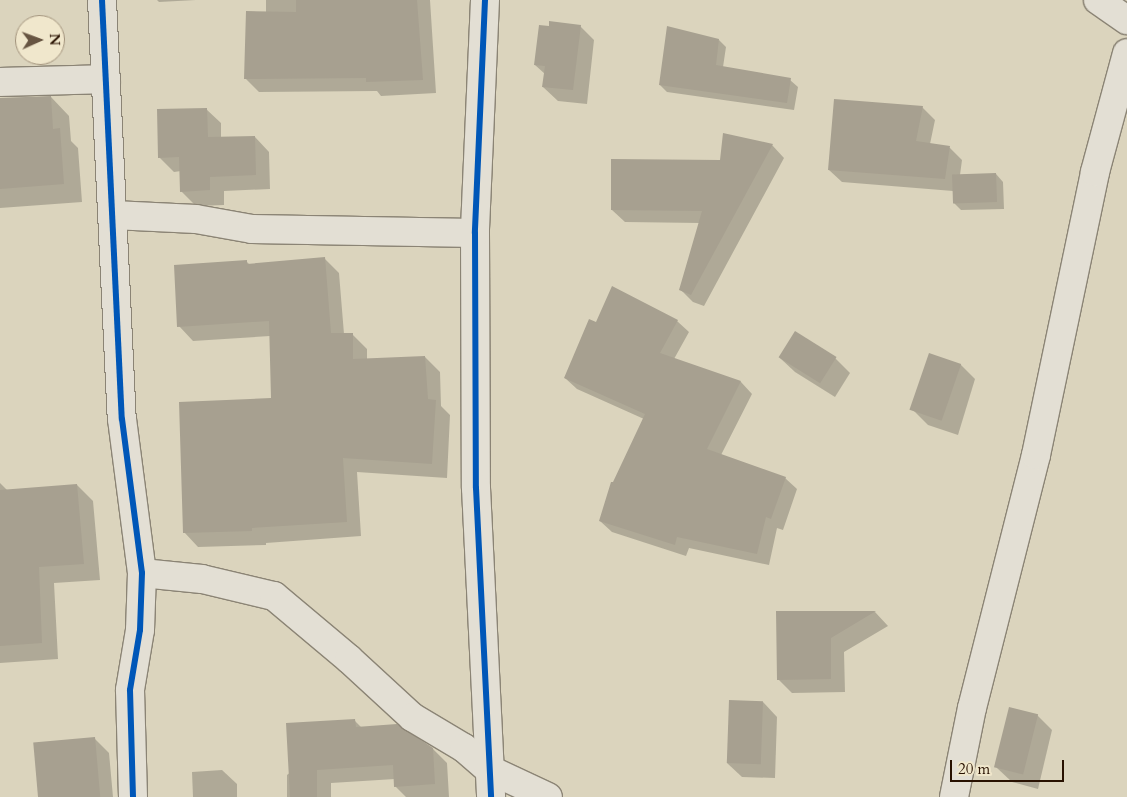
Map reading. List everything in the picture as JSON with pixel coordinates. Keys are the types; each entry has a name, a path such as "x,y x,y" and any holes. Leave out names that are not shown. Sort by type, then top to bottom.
{"street":[{"path":"102,0 122,419 142,573 140,630 130,690 134,797"},
{"path":"485,0 475,233 476,488 488,769 491,797"},
{"path":"1098,0 1127,20"},
{"path":"954,797 972,708 1036,455 1095,172 1127,53"},
{"path":"0,82 106,79"},
{"path":"113,215 196,219 252,229 475,233"},
{"path":"142,573 211,580 274,596 350,659 388,698 412,718 464,748 488,769 548,797"}],"building":[{"path":"296,0 417,0 423,80 366,82 366,78 244,79 246,11 296,12"},
{"path":"549,21 581,25 573,90 542,87 545,66 534,65 539,25 549,26"},
{"path":"667,26 719,39 716,65 791,78 787,103 659,85"},
{"path":"51,96 53,129 60,128 64,184 0,189 0,98"},
{"path":"834,99 923,106 916,141 950,146 945,179 828,170"},
{"path":"207,108 208,137 255,136 256,175 210,177 210,190 180,192 179,157 158,158 157,109"},
{"path":"723,133 773,144 691,295 679,290 702,211 611,210 611,159 720,160"},
{"path":"996,173 997,202 953,204 952,175"},
{"path":"325,257 331,333 353,333 353,359 425,356 428,399 436,400 432,464 343,458 347,522 252,528 252,531 183,533 179,402 271,398 269,321 177,327 174,265 247,260 247,264"},
{"path":"612,286 678,320 660,353 741,381 707,449 786,477 771,519 766,517 757,554 677,537 675,545 599,521 611,482 613,482 645,414 564,378 589,319 596,322"},
{"path":"795,331 837,357 820,383 779,357"},
{"path":"929,353 961,364 942,421 909,410"},
{"path":"77,484 84,564 39,567 42,643 0,646 0,490"},
{"path":"776,611 876,611 831,638 831,679 777,680"},
{"path":"729,700 763,701 761,764 727,763"},
{"path":"1009,707 1038,714 1023,774 994,767"},
{"path":"355,719 356,727 397,724 433,748 435,784 394,787 393,765 317,770 317,797 290,797 286,723"},
{"path":"95,737 100,797 38,797 33,742"}],"cycle path":[{"path":"102,0 122,419 142,573 140,630 130,690 133,797"},
{"path":"485,0 475,233 476,488 491,797"}]}
